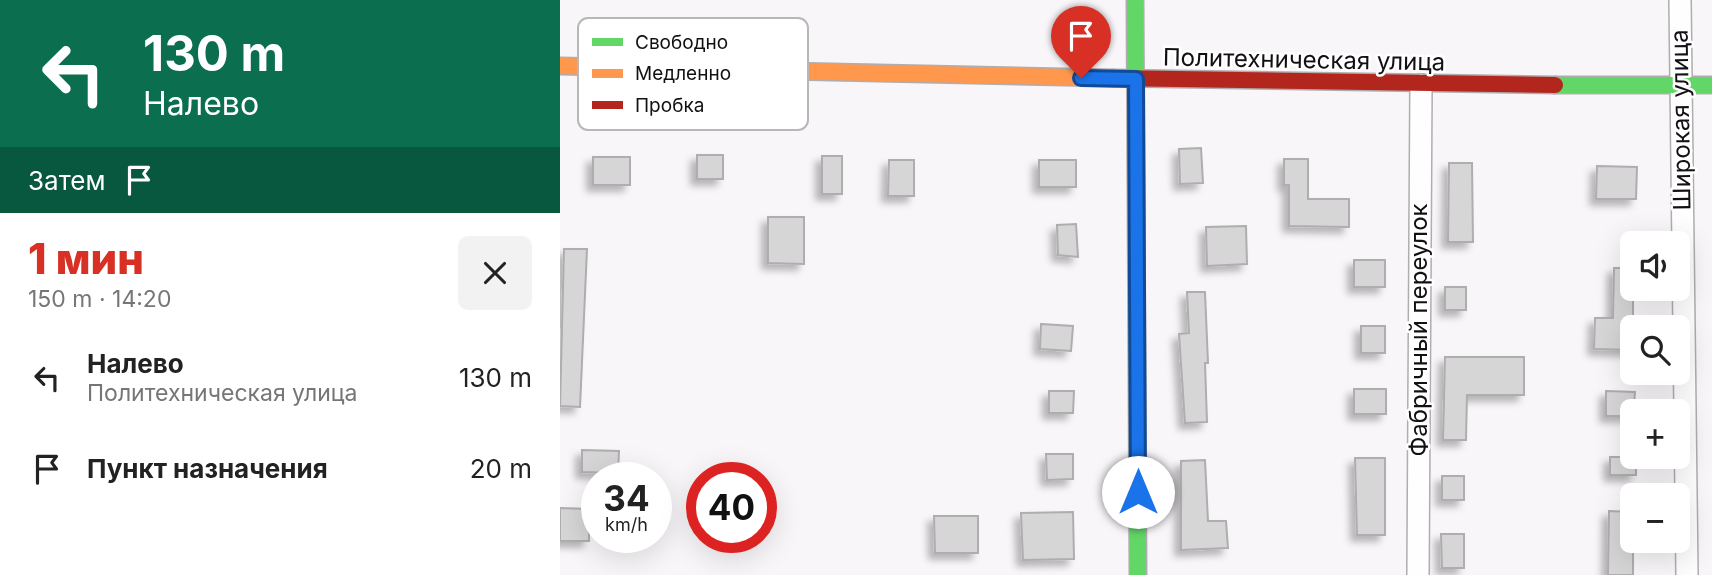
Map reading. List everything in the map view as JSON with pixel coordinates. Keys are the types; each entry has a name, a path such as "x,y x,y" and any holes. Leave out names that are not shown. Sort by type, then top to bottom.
{"street":[{"path":"1135,0 1138,575"},
{"name":"Широкая улица","path":"1680,0 1687,575"},
{"name":"Политехническая улица","path":"560,66 578,66"},
{"name":"Политехническая улица","path":"808,72 1421,85 1712,85"},
{"name":"Фабричный переулок","path":"1418,575 1421,85"}],"building":[{"path":"1201,148 1203,183 1180,184 1179,149"},
{"path":"697,155 723,155 723,179 697,179"},
{"path":"822,156 842,156 842,194 822,194"},
{"path":"593,157 630,157 630,185 593,185"},
{"path":"1284,159 1308,159 1308,199 1349,199 1349,227 1289,226 1289,185 1284,185"},
{"path":"889,160 914,160 914,196 888,196"},
{"path":"1039,160 1076,160 1076,187 1039,187"},
{"path":"1449,163 1472,163 1473,242 1448,242"},
{"path":"1597,166 1637,167 1636,199 1596,199"},
{"path":"768,217 804,217 804,264 768,263"},
{"path":"1076,224 1078,257 1058,255 1057,225"},
{"path":"1246,226 1247,264 1207,266 1206,227"},
{"path":"564,249 587,249 580,407 560,406"},
{"path":"1354,260 1385,260 1385,287 1354,287"},
{"path":"1614,268 1620,268 1620,301 1633,301 1633,315 1620,315 1620,350 1594,349 1595,318 1613,318"},
{"path":"1445,287 1466,287 1466,310 1445,310"},
{"path":"1187,292 1205,292 1207,422 1185,423 1179,334 1189,333"},
{"path":"1041,324 1073,326 1071,351 1040,349"},
{"path":"1361,326 1385,326 1385,353 1361,353"},
{"path":"1445,357 1524,357 1524,395 1467,395 1466,440 1443,440"},
{"path":"1354,389 1386,389 1386,414 1354,414"},
{"path":"1049,391 1074,391 1073,413 1049,413"},
{"path":"1606,391 1635,392 1634,399 1620,399 1620,416 1606,416"},
{"path":"582,450 619,451 618,462 582,462"},
{"path":"1046,454 1073,454 1073,479 1047,480"},
{"path":"1610,457 1620,457 1620,469 1636,469 1636,475 1610,475"},
{"path":"1355,458 1385,458 1385,535 1357,535"},
{"path":"1205,460 1208,521 1226,521 1228,548 1181,550 1181,461"},
{"path":"1442,476 1464,476 1464,500 1442,500"},
{"path":"560,508 581,509 581,541 560,541"},
{"path":"1609,511 1620,511 1620,553 1633,553 1633,575 1608,575"},
{"path":"1073,512 1074,559 1023,560 1021,513"},
{"path":"934,516 978,516 978,553 935,553"},
{"path":"1441,534 1464,534 1464,568 1442,568"}],"traffic: fast":[{"path":"1135,0 1138,575"},
{"path":"1555,85 1712,85"}],"traffic: slow":[{"path":"560,66 578,66"},
{"path":"808,71 1113,78"}],"traffic: jam":[{"path":"1113,78 1555,85"}],"route":[{"path":"1081,78 1136,79 1138,492"}]}
